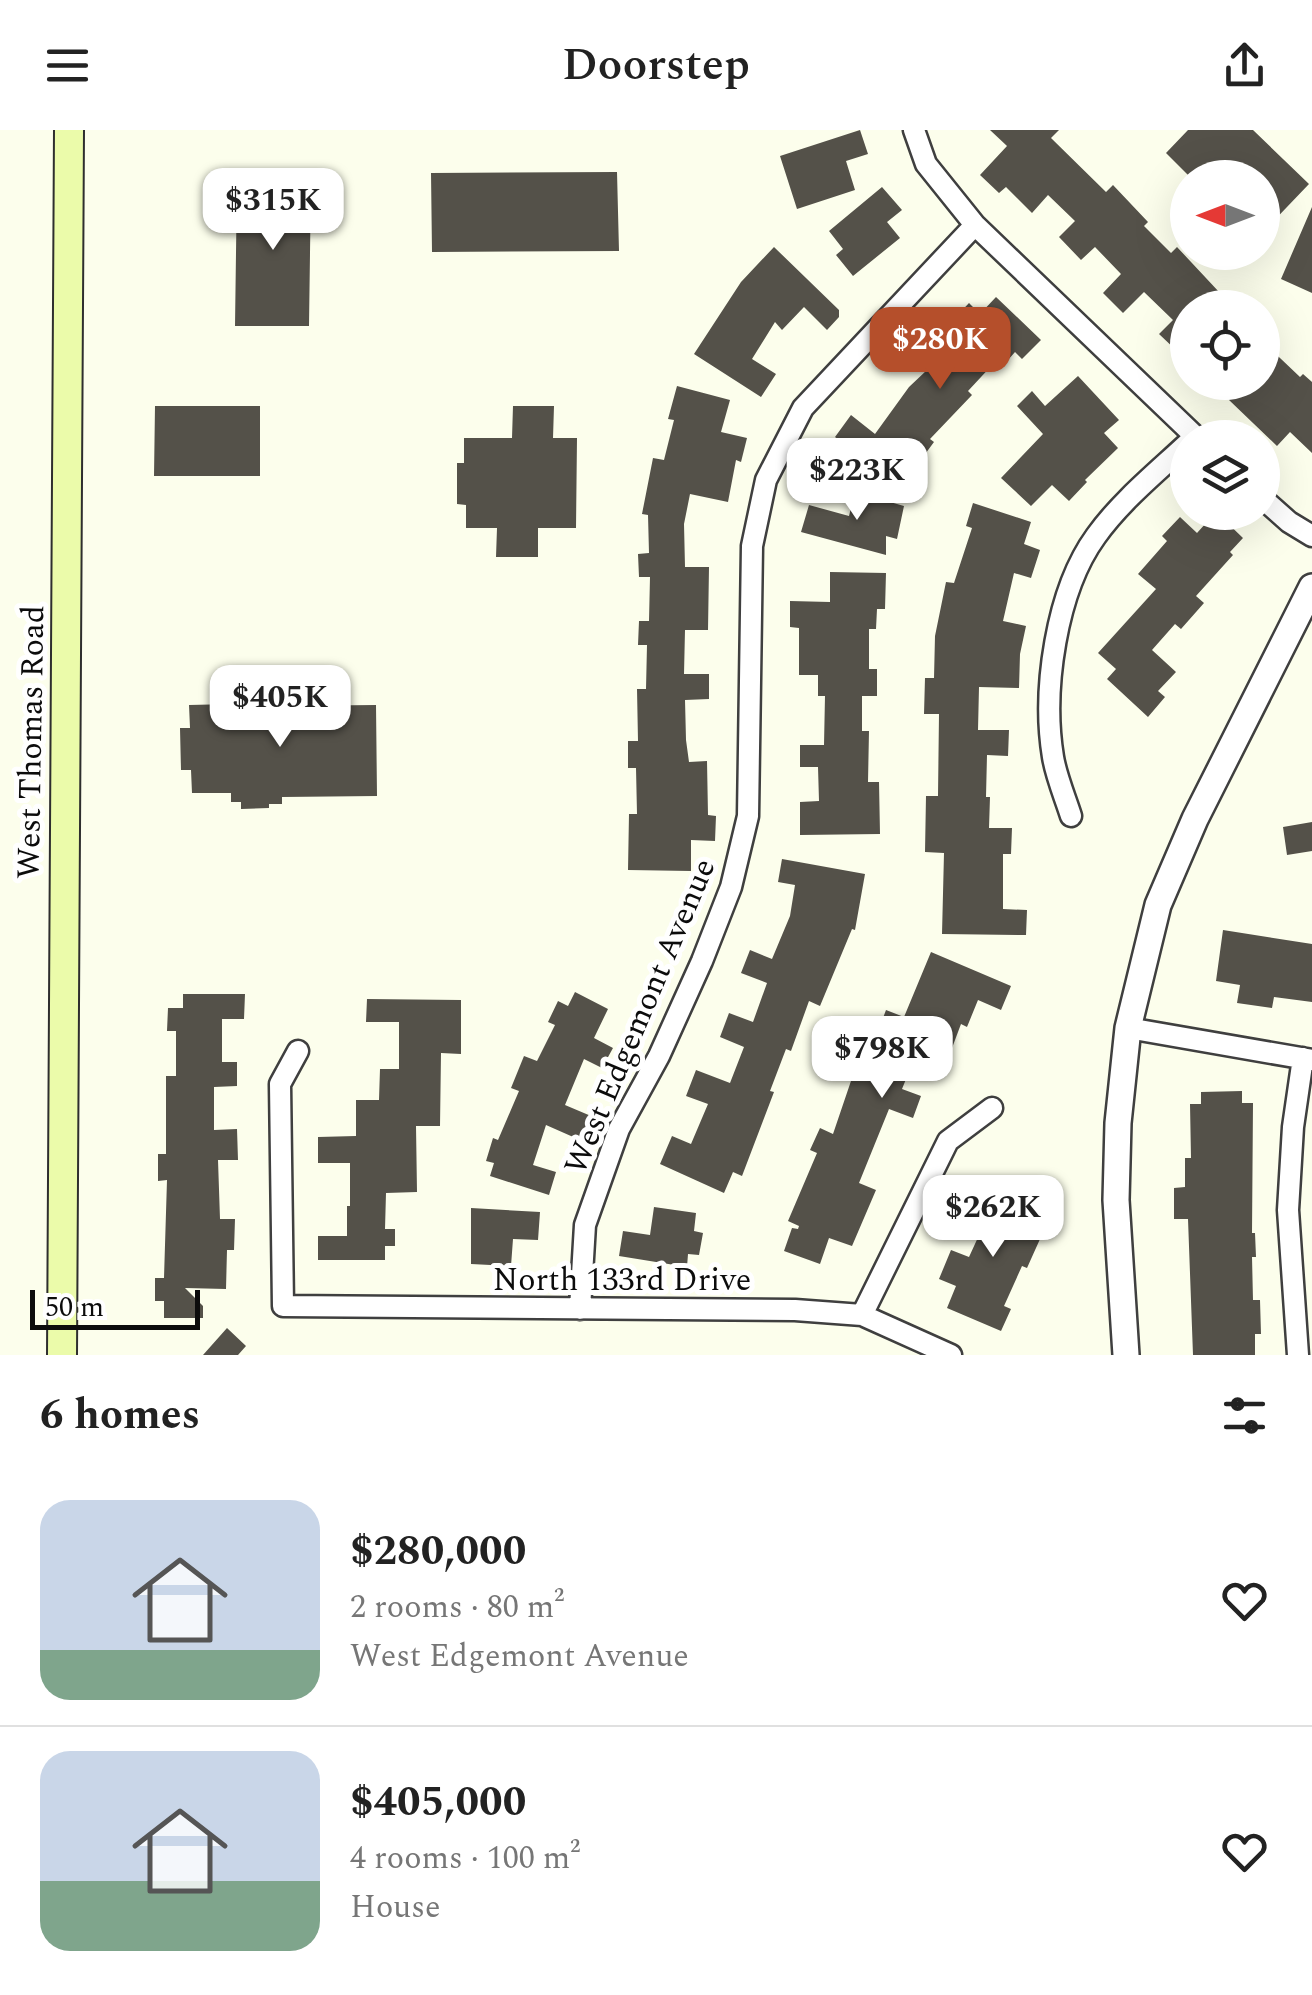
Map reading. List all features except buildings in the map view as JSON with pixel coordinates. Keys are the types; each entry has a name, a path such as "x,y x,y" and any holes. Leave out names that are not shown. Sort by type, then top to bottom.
{"main road":[{"name":"West Thomas Road","path":"62,1355 69,130"}],"street":[{"path":"914,130 926,164 975,225 1175,420"},
{"name":"West Edgemont Avenue","path":"580,1308 585,1224 619,1129 659,1056 702,961 731,887 748,816 752,546 766,480 803,408 975,225"},
{"path":"1071,816 1053,758 1050,694 1057,634 1072,581 1095,537 1170,460"},
{"path":"1280,514 1312,536"},
{"path":"1126,1355 1116,1200 1118,1123 1128,1028 1158,904 1312,587"},
{"path":"1128,1028 1308,1059 1292,1128 1288,1210 1298,1355"},
{"name":"North 133rd Drive","path":"298,1051 280,1084 283,1306 794,1310 862,1315 951,1355"},
{"path":"862,1315 948,1141 992,1108"}]}
